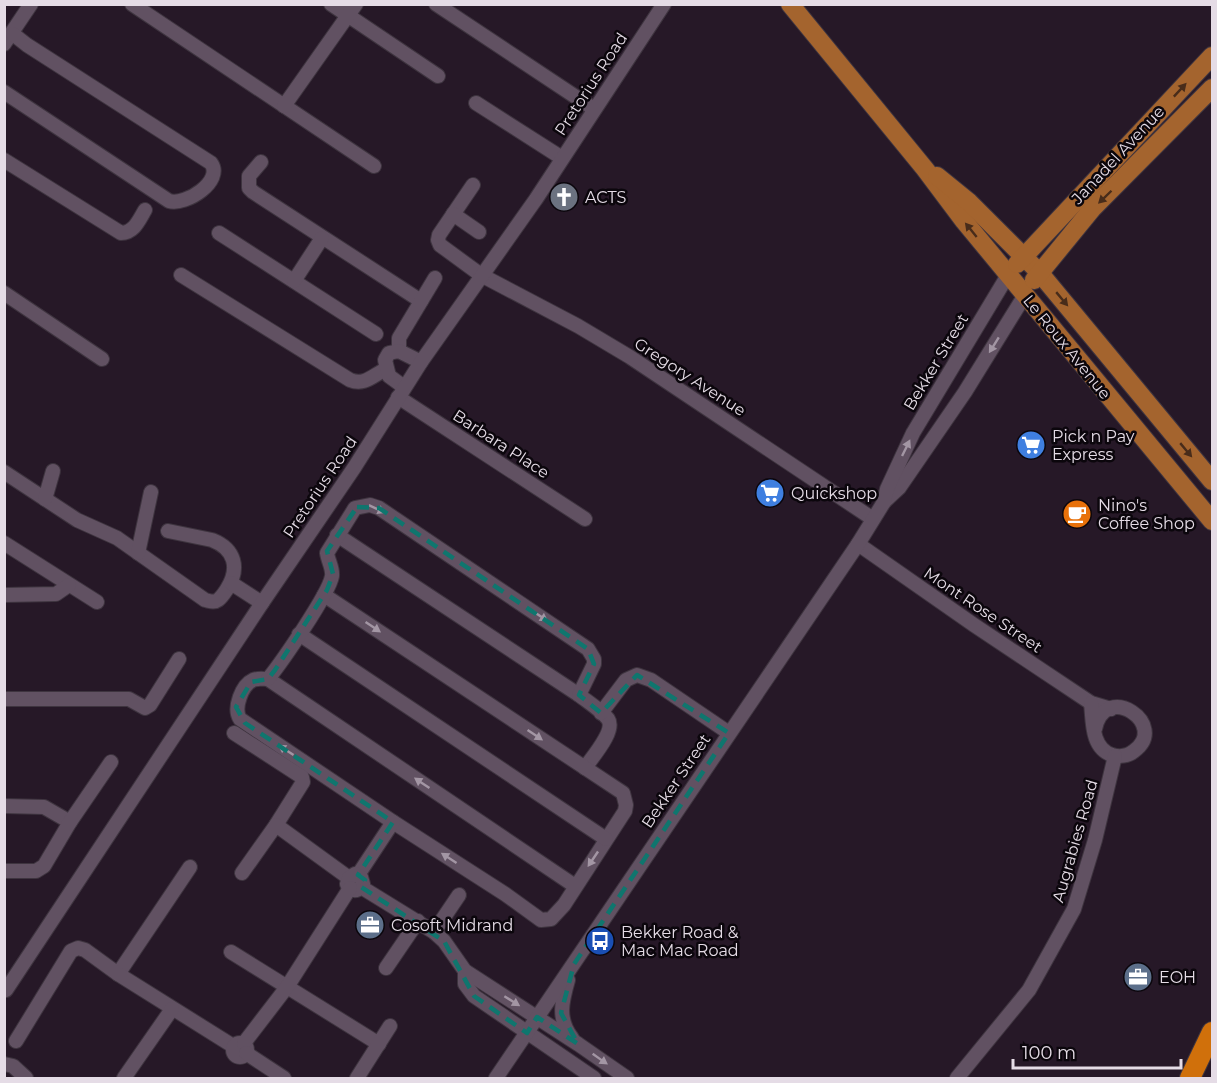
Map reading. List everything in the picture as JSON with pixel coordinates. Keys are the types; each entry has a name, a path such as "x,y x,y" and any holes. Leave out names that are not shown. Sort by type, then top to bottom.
{"highway":[{"path":"1190,1078 1212,1032"},
{"path":"1197,1078 1212,1042"}],"main road":[{"name":"Le Roux Avenue","path":"790,4 925,170 942,195 1212,521"},
{"name":"Janadel Avenue","path":"1008,275 1024,255 1212,56"},
{"name":"Janadel Avenue","path":"1025,295 1039,272 1092,209 1212,88"},
{"name":"Le Roux Avenue","path":"925,170 940,178 969,202 1024,255 1212,481"}],"street":[{"path":"4,92 169,201 177,203 196,195 214,176 215,171 211,163 27,45 9,39 31,4"},
{"path":"132,4 374,166"},
{"path":"331,4 352,10 438,76"},
{"path":"436,4 594,110"},
{"name":"Pretorius Road","path":"5,990 354,468 421,362 536,199 664,4"},
{"path":"284,106 352,10"},
{"path":"476,103 562,158"},
{"path":"4,160 121,233 133,229 145,210"},
{"path":"261,162 250,172 249,188 421,302"},
{"name":"Gregory Avenue","path":"473,185 438,235 440,245 481,275 578,326 630,357 873,519"},
{"path":"453,214 479,232"},
{"path":"219,232 376,334"},
{"path":"294,281 322,238"},
{"path":"181,275 355,382 367,381 386,369 384,360 389,353 399,351 421,362"},
{"name":"Bekker Street","path":"884,502 887,489 913,433 1008,275"},
{"path":"399,351 399,338 435,278"},
{"path":"4,293 102,359"},
{"name":"Bekker Street","path":"496,1078 858,544 884,502 899,488 965,392 1025,295"},
{"name":"Barbara Place","path":"386,369 401,392 585,519"},
{"path":"45,499 52,471"},
{"path":"4,472 76,520 117,538 208,601 220,599 231,583 235,572 234,558 224,546 212,540 168,531"},
{"path":"138,553 151,492"},
{"path":"268,679 324,595 333,574 327,553 337,535 357,507 370,504 588,649 594,659 594,664 579,695"},
{"path":"337,535 579,695 601,713 609,721 609,732 585,768"},
{"path":"4,543 97,602"},
{"name":"Mont Rose Street","path":"858,544 1091,703 1111,709"},
{"path":"231,583 262,603"},
{"path":"4,595 56,594 69,585"},
{"path":"324,595 620,790 626,801 625,811 556,915 548,920 541,920 240,718 237,714 237,702 249,683 268,679 575,886"},
{"path":"299,634 606,839"},
{"path":"4,699 129,699 146,708 179,659"},
{"path":"601,713 626,680 637,675 651,680 729,733"},
{"path":"1091,703 1096,740 1101,749 1115,756 1124,756 1132,753 1143,740 1144,732 1139,717 1133,711 1120,707 1102,714 1095,729"},
{"path":"234,733 302,777 303,780 301,788 242,873"},
{"name":"Augrabies Road","path":"957,1078 1029,990 1074,909 1095,840 1115,756"},
{"path":"4,871 36,871 44,866 70,822 111,762"},
{"path":"4,806 44,807 70,822"},
{"path":"241,1048 286,987 393,822"},
{"path":"276,825 355,882 435,932 465,971 627,1078"},
{"path":"118,974 190,867"},
{"path":"435,932 459,896"},
{"path":"386,968 418,921"},
{"path":"16,1041 71,951 85,950 172,1009 241,1048 284,1078"},
{"path":"231,952 379,1044"},
{"path":"574,964 562,999 561,1013 567,1032 578,1044"},
{"path":"465,971 465,984 474,996 594,1078"},
{"path":"124,1078 172,1009"},
{"path":"357,1078 390,1026"},
{"path":"4,1064 13,1066 26,1078"}],"highlighted area":[{"path":"357,507 379,508 588,649 594,664 579,695 601,713 637,675 729,733 574,964 561,1013 578,1044 537,1017 527,1033 474,996 444,941 361,887 365,880 358,875 393,822 245,723 236,707 251,682 268,679 275,670 327,590 333,574 327,551"}],"place":[{"name":"ACTS","path":"564,197"},
{"name":"Pick n Pay Express","path":"1031,445"},
{"name":"Quickshop","path":"770,493"},
{"name":"Nino's Coffee Shop","path":"1077,514"},
{"name":"Cosoft Midrand","path":"370,925"},
{"name":"Bekker Road & Mac Mac Road","path":"600,941"},
{"name":"EOH","path":"1138,977"}]}
